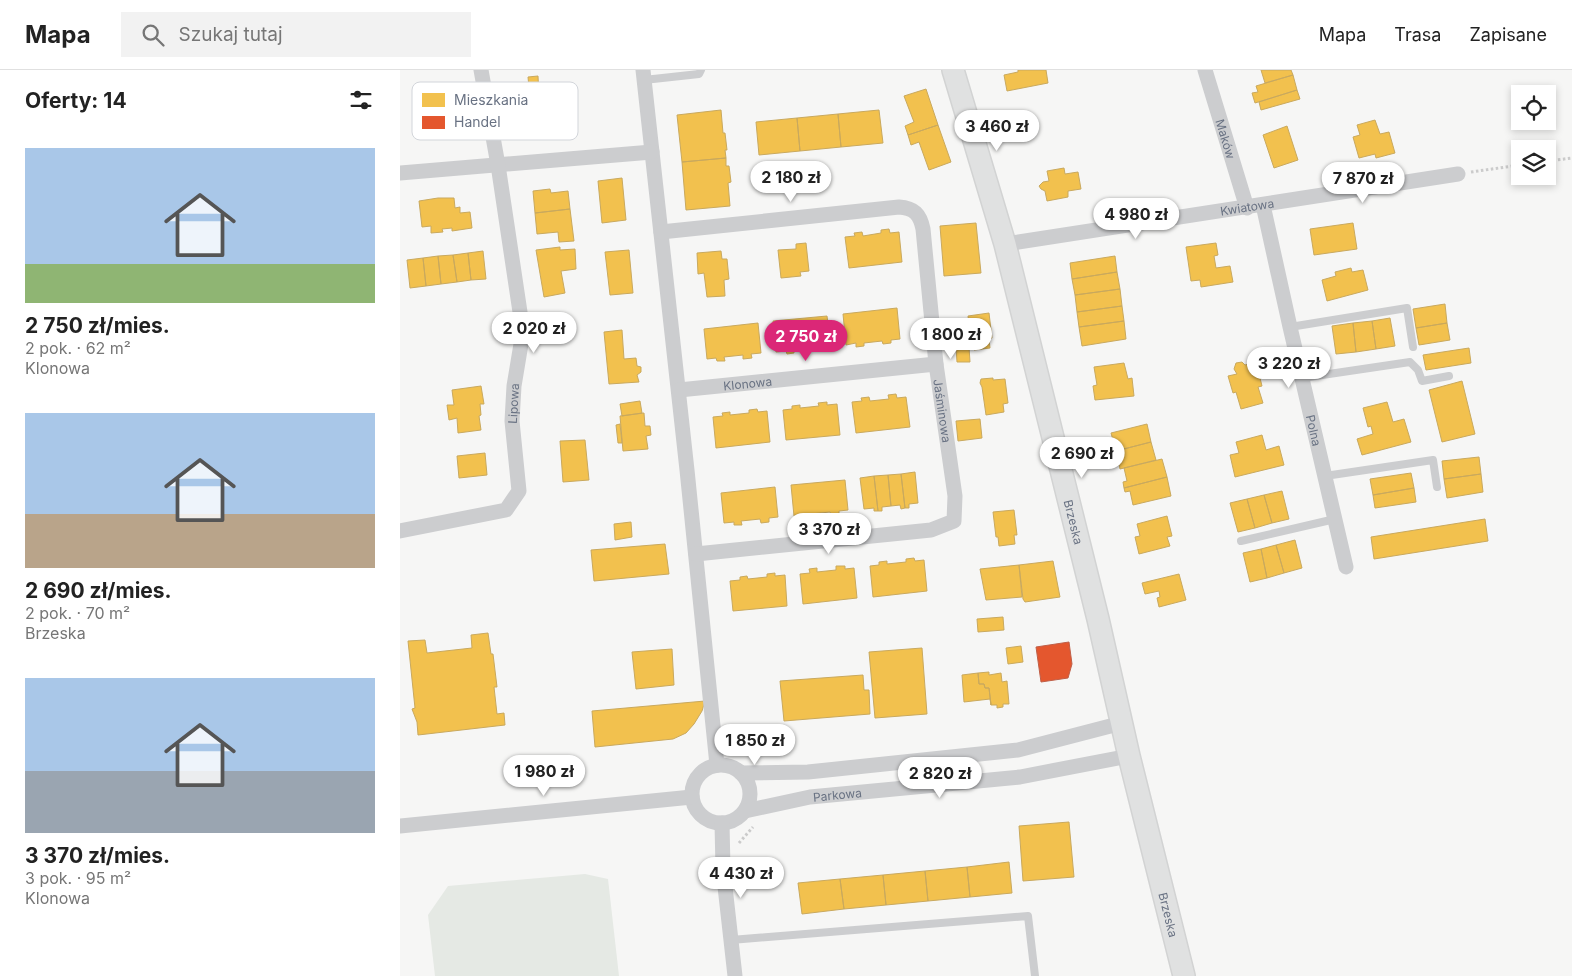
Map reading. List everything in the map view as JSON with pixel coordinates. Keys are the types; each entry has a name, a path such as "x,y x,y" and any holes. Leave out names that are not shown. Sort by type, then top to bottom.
{"street":[{"name":"Brzeska","path":"953,70 1005,244 1184,976"},
{"name":"Maków","path":"1205,70 1248,208"},
{"path":"644,75 679,390 717,765"},
{"name":"Lipowa","path":"400,531 506,510 519,491 512,421 514,386 523,332 494,140"},
{"path":"400,173 652,152"},
{"name":"Kwiatowa","path":"1005,244 1248,208 1458,174"},
{"name":"Polna","path":"1264,205 1290,327 1346,567"},
{"name":"Jaśminowa","path":"661,232 899,207 915,211 921,218 923,229 936,364 955,496 954,521 931,530 696,554"},
{"name":"Klonowa","path":"679,390 936,364"},
{"path":"741,773 808,772 1018,750 1122,723"},
{"path":"1018,750 1020,777"},
{"name":"Parkowa","path":"745,811 810,797 1020,777 1129,756"},
{"path":"717,765 730,766 741,773 749,787 750,796 745,811 738,818 731,822 713,822 699,813 692,797 696,780 701,773 717,765"},
{"path":"863,766 865,792"},
{"path":"400,826 692,797"},
{"path":"722,823 723,869 735,976"}],"lane":[{"path":"644,75 699,74 701,70"},
{"path":"1290,327 1407,308 1413,347"},
{"path":"1302,378 1410,362 1418,370 1422,381 1449,376"},
{"path":"1325,476 1433,460 1437,487"},
{"path":"1241,541 1335,519"},
{"path":"731,940 1028,916 1035,976"}],"path":[{"path":"1556,160 1572,158"},
{"path":"1458,174 1511,166"},
{"path":"737,848 742,838 755,824"}],"shaded area":[{"path":"585,874 608,879 619,976 435,976 428,915 448,886"}],"building: Mieszkania":[{"path":"1018,70 1046,70 1048,83 1007,91 1004,75 1018,72"},
{"path":"1261,70 1291,70 1293,75 1265,83"},
{"path":"1293,75 1297,90 1255,103 1252,93 1258,92 1256,86"},
{"path":"538,76 538,82 528,82 528,77"},
{"path":"926,89 938,125 908,135 905,126 914,122 904,96"},
{"path":"1297,90 1300,99 1261,110 1259,102"},
{"path":"721,110 727,150 725,150 726,158 682,162 677,115"},
{"path":"879,110 883,143 841,147 838,114"},
{"path":"838,114 841,147 800,151 797,118"},
{"path":"797,118 800,151 759,155 756,122"},
{"path":"1375,120 1380,134 1389,132 1395,153 1376,158 1375,154 1359,158 1353,137 1360,135 1357,125"},
{"path":"938,125 951,162 929,170 919,142 911,145 908,135"},
{"path":"1287,126 1298,160 1274,168 1263,135"},
{"path":"726,158 726,166 729,166 731,182 728,183 730,206 686,210 682,162"},
{"path":"1064,168 1065,174 1078,172 1081,189 1068,191 1068,197 1047,201 1045,191 1039,186 1043,182 1049,181 1047,171"},
{"path":"622,178 626,220 602,223 598,181"},
{"path":"550,189 551,193 568,191 570,209 535,213 533,191"},
{"path":"454,198 455,208 460,207 460,213 470,212 472,228 452,231 452,228 442,229 443,232 431,233 431,226 422,227 419,201"},
{"path":"570,209 574,241 559,242 558,232 537,234 535,213"},
{"path":"976,223 981,273 944,276 940,226"},
{"path":"1353,223 1357,249 1314,255 1310,229"},
{"path":"889,229 890,233 899,232 902,262 849,268 845,237 855,236 854,233 862,232 863,236 881,233 881,230"},
{"path":"806,243 809,271 800,272 801,276 781,278 778,250 796,249 796,244"},
{"path":"1216,243 1218,255 1214,256 1216,268 1230,266 1233,282 1201,287 1200,280 1191,281 1186,247"},
{"path":"560,247 560,250 575,249 576,269 561,271 565,293 544,297 536,250"},
{"path":"629,250 633,293 610,295 605,252"},
{"path":"483,251 486,279 471,280 468,253"},
{"path":"721,251 722,259 727,259 729,279 724,280 725,296 707,297 704,273 698,274 697,253"},
{"path":"468,253 471,280 457,282 453,255"},
{"path":"453,255 457,282 441,284 438,256"},
{"path":"438,256 441,284 426,286 423,258"},
{"path":"1115,256 1117,272 1072,279 1070,263"},
{"path":"423,258 426,286 410,288 407,260"},
{"path":"1351,268 1352,272 1363,270 1368,290 1327,301 1322,280 1336,276 1335,272"},
{"path":"1117,272 1120,289 1075,295 1072,279"},
{"path":"1120,289 1122,306 1077,312 1075,295"},
{"path":"1445,304 1447,323 1416,328 1413,309"},
{"path":"1122,306 1124,321 1079,327 1077,312"},
{"path":"897,308 900,339 891,340 891,343 883,344 882,341 864,343 864,346 856,347 856,343 846,345 843,314"},
{"path":"989,313 992,338 989,339 990,348 974,350 968,316"},
{"path":"827,316 831,346 813,351 813,348 794,350 794,353 787,354 786,351 776,352 773,321"},
{"path":"1390,318 1395,346 1376,349 1372,321"},
{"path":"1124,321 1126,339 1082,346 1079,327"},
{"path":"1372,321 1376,349 1356,352 1353,323"},
{"path":"758,323 761,353 751,354 752,358 743,359 743,355 724,357 725,361 717,361 716,358 707,359 704,329"},
{"path":"1353,323 1356,352 1336,354 1332,326"},
{"path":"1447,323 1450,340 1419,345 1416,328"},
{"path":"622,330 624,359 636,358 637,366 641,367 641,372 637,375 639,382 609,384 604,332"},
{"path":"969,347 970,362 957,362 956,348"},
{"path":"1469,348 1471,363 1426,370 1423,355"},
{"path":"1242,362 1245,365 1256,362 1262,386 1258,387 1263,403 1241,409 1236,392 1233,393 1228,376 1237,374 1234,369 1236,363"},
{"path":"1124,363 1128,379 1132,378 1134,396 1095,400 1093,386 1097,385 1094,367"},
{"path":"993,378 993,380 1005,379 1008,403 1003,404 1004,412 986,415 980,383 981,379"},
{"path":"1462,381 1475,434 1442,442 1429,390"},
{"path":"481,386 484,404 480,404 481,430 458,433 457,418 449,420 447,405 454,405 452,390"},
{"path":"896,394 897,398 906,397 910,427 856,433 852,402 862,401 861,398 869,397 870,401 889,399 888,395"},
{"path":"640,401 642,413 622,416 620,404"},
{"path":"827,402 827,405 837,404 840,435 786,440 783,410 792,409 792,406 800,405 800,408 819,406 818,403"},
{"path":"1387,402 1393,422 1404,419 1411,442 1362,455 1357,439 1373,434 1371,426 1368,427 1363,408"},
{"path":"757,409 758,412 767,411 770,442 716,448 713,417 723,416 722,413 730,412 730,415 749,413 749,410"},
{"path":"644,413 645,426 650,426 651,435 646,436 648,449 623,451 620,416"},
{"path":"980,419 982,438 958,441 956,421"},
{"path":"620,424 622,443 618,443 616,425"},
{"path":"1147,424 1151,442 1116,451 1111,433"},
{"path":"1262,435 1266,450 1279,446 1284,465 1235,477 1230,455 1239,453 1236,442"},
{"path":"585,440 589,480 563,482 560,441"},
{"path":"1151,442 1156,460 1120,469 1116,451"},
{"path":"485,453 487,475 459,478 457,456"},
{"path":"1479,457 1481,474 1444,479 1442,461"},
{"path":"1162,459 1167,477 1124,488 1123,482 1127,481 1124,468"},
{"path":"915,472 918,503 909,504 909,508 905,508 901,474"},
{"path":"1411,473 1414,488 1373,495 1370,479"},
{"path":"901,474 905,508 901,509 900,505 891,506 888,475"},
{"path":"1481,474 1483,492 1447,498 1444,479"},
{"path":"888,475 891,506 882,507 882,511 878,511 874,476"},
{"path":"874,476 878,511 874,511 874,508 864,509 860,478"},
{"path":"1167,477 1171,496 1133,505 1130,491 1125,492 1124,488"},
{"path":"845,480 848,510 839,511 839,514 831,515 830,512 811,514 812,517 804,518 804,515 794,516 791,485"},
{"path":"775,487 778,517 769,518 769,522 761,523 760,519 741,521 742,525 734,525 734,522 724,523 721,493"},
{"path":"1414,488 1416,502 1375,508 1373,495"},
{"path":"1282,491 1289,519 1272,523 1264,495"},
{"path":"1264,495 1272,523 1255,528 1247,499"},
{"path":"1247,499 1255,528 1238,532 1230,503"},
{"path":"1014,510 1017,535 1014,535 1015,544 999,546 993,512"},
{"path":"1167,516 1172,536 1167,537 1170,546 1139,554 1135,537 1140,536 1137,524"},
{"path":"1485,519 1488,541 1374,559 1371,537"},
{"path":"631,522 632,537 615,540 614,524"},
{"path":"1295,540 1302,568 1284,573 1276,545"},
{"path":"665,544 669,574 594,581 591,550"},
{"path":"1276,545 1284,573 1267,578 1261,549"},
{"path":"1261,549 1267,578 1250,582 1243,553"},
{"path":"914,558 915,561 924,560 927,591 873,597 870,566 879,565 879,562 887,561 887,564 906,562 906,559"},
{"path":"1053,561 1060,597 1025,602 1019,565"},
{"path":"1019,565 1022,597 986,600 980,569"},
{"path":"836,566 845,566 845,569 854,568 857,598 803,604 800,574 810,573 809,569 817,568 817,572 836,570"},
{"path":"775,573 775,576 785,575 787,606 733,611 730,581 740,580 740,577 747,576 748,579 767,577 767,574"},
{"path":"1179,574 1186,600 1159,607 1157,598 1160,597 1159,591 1145,594 1142,583"},
{"path":"1003,617 1004,630 978,632 977,619"},
{"path":"488,633 497,687 494,687 497,714 504,713 505,725 418,735 417,722 412,709 415,708 408,641 425,640 427,653 472,648 471,635"},
{"path":"1021,646 1023,662 1008,664 1006,648"},
{"path":"922,648 927,714 875,718 869,652"},
{"path":"672,649 674,685 636,689 632,652"},
{"path":"989,672 989,675 1001,673 1002,682 1007,681 1009,704 1003,704 1003,707 997,708 997,705 991,705 989,688 985,688 984,684 979,684 978,673"},
{"path":"978,673 979,684 984,684 985,688 989,688 991,705 990,699 964,702 962,675"},
{"path":"863,675 864,690 869,690 870,714 784,721 780,681"},
{"path":"705,701 702,711 694,724 686,733 673,739 595,747 592,711"},
{"path":"1069,822 1074,877 1023,881 1019,826"},
{"path":"1009,862 1012,893 970,897 967,867"},
{"path":"967,867 970,897 928,901 925,871"},
{"path":"925,871 928,901 886,905 883,875"},
{"path":"883,875 886,905 844,909 840,879"},
{"path":"840,879 844,909 802,914 798,883"}],"building: Handel":[{"path":"1069,642 1072,664 1068,678 1041,682 1036,647"}]}
